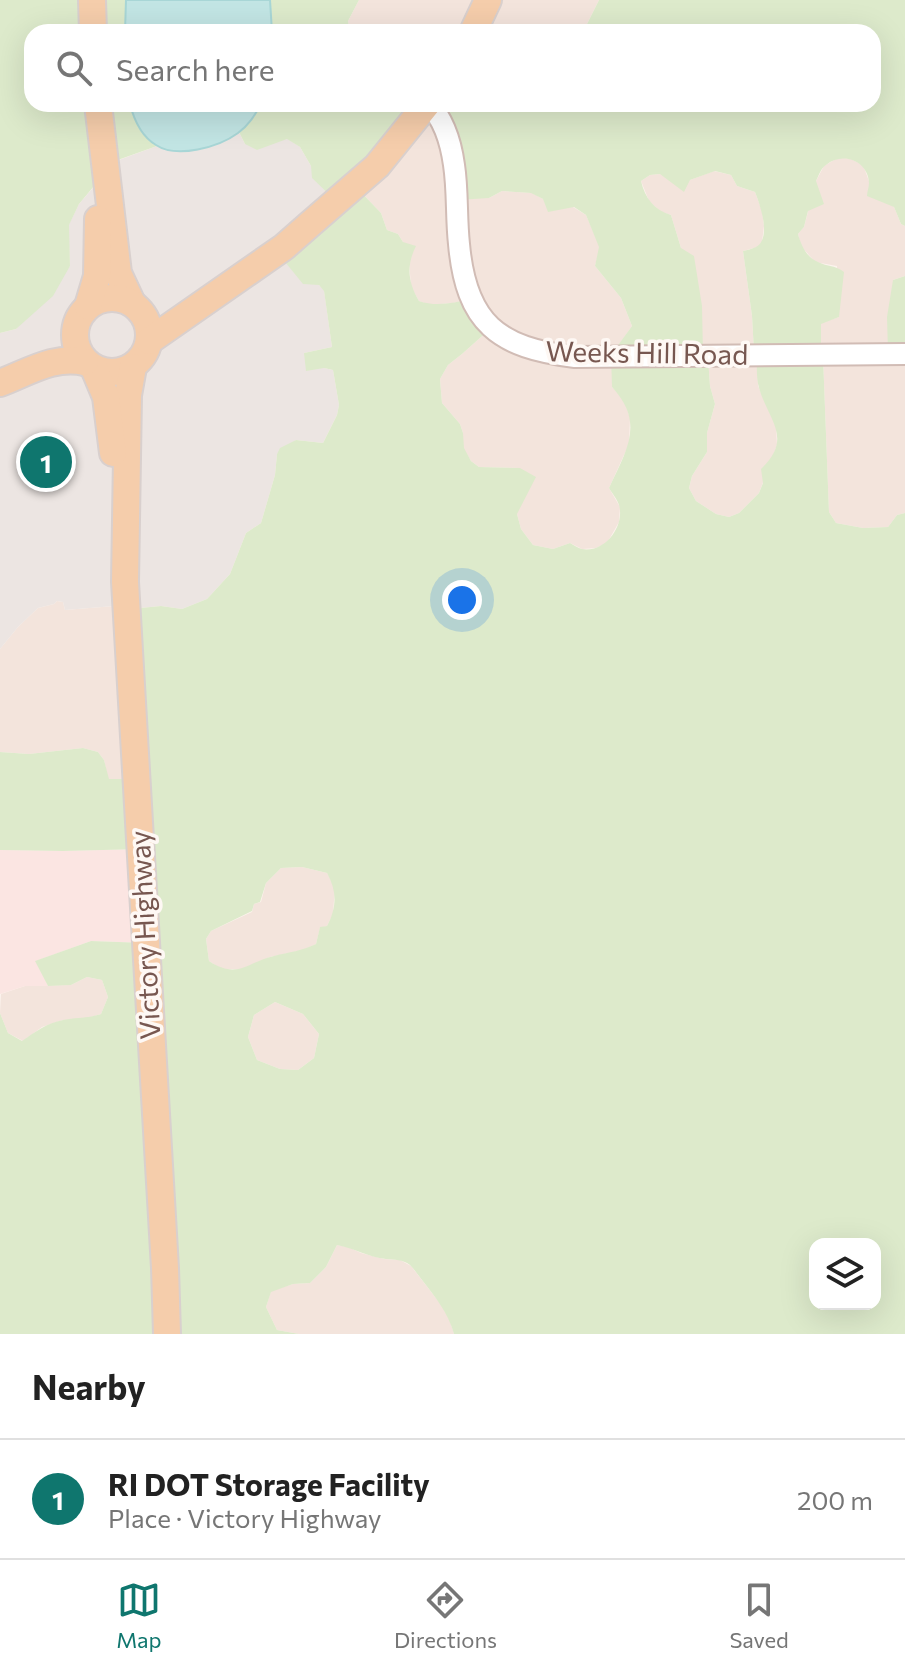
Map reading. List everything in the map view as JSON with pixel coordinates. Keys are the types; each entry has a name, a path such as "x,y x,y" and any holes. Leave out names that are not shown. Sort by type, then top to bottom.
{"main road":[{"path":"92,0 93,24"},
{"path":"477,24 488,0"},
{"path":"0,383 59,360 72,359 107,373 120,372 133,367 144,355 149,341 148,323 135,306 118,273 99,112"},
{"path":"149,341 284,247 377,166 421,112"},
{"path":"89,365 77,352 74,339 97,276 100,132"},
{"path":"0,368 40,351 98,300 109,297 135,306 165,308 284,247"},
{"name":"Victory Highway","path":"89,365 106,397 124,536"},
{"name":"Victory Highway","path":"133,367 128,395 125,582 167,1334"}],"street":[{"name":"Weeks Hill Road","path":"435,112 450,141 457,175 459,244 467,289 474,306 488,324 513,343 539,352 575,357 905,354"}],"shaded area":[{"path":"359,0 599,0 587,24 349,24"},
{"path":"424,112 489,198 502,191 532,193 573,207 586,215 600,247 595,266 621,298 632,326 612,355 612,387 624,400 630,418 629,444 609,488 620,507 619,522 607,543 582,549 570,543 553,549 533,545 521,529 517,514 520,468 479,467 471,461 463,448 460,424 442,403 440,379 448,365 490,329 471,299 429,305 419,301 411,287 409,259 403,242 398,234 387,230 381,213 357,188"},
{"path":"239,132 245,144 288,139 300,147 338,203 319,285 324,290 332,347 304,353 324,368 333,370 339,405 337,415 323,443 296,440 277,454 275,475 261,523 246,533 230,574 207,599 182,609 161,606 130,609 127,605 65,610 63,602 57,601 38,608 0,649 0,333 16,329 70,266 68,226 79,204 116,161 157,146 183,152 217,144"},
{"path":"839,157 863,165 869,181 894,207 901,224 905,226 905,276 893,280 905,352 905,513 897,515 888,527 863,528 836,523 829,512 821,323 839,317 837,266 815,262 801,246 798,234 804,227 816,181 824,166"},
{"path":"714,171 731,175 737,186 755,192 762,211 762,242 758,247 743,251 754,352 757,355 758,386 776,426 777,445 759,493 739,513 729,517 716,514 696,501 689,488 692,476 707,452 707,433 715,404 708,357 703,354 671,215 661,212 649,201 641,181 650,175 660,174 690,180"},
{"path":"63,602 65,610 127,605 138,779 108,779 104,760 98,752 83,748 29,754 0,752 0,649 38,608"},
{"path":"143,849 147,943 91,941 36,961 48,986 25,986 0,994 0,850"},
{"path":"302,867 327,873 335,887 333,914 327,926 320,928 316,944 304,950 270,957 244,969 221,969 209,961 206,939 211,931 252,912 254,904 261,902 266,883 281,868"},
{"path":"87,977 102,980 108,997 101,1014 42,1027 23,1041 8,1033 0,1013 1,994 25,986 71,985"},
{"path":"275,1002 303,1014 319,1034 314,1058 298,1070 280,1069 257,1060 248,1037 254,1015"},
{"path":"337,1245 384,1259 400,1260 411,1266 442,1306 454,1334 299,1334 277,1330 266,1307 271,1291 293,1284 310,1283 326,1267"}],"green space":[{"path":"0,0 81,0 80,24 24,24 24,112 133,112 140,130 157,146 115,161 79,204 69,225 70,266 53,296 16,329 0,333"},
{"path":"83,0 126,0 125,24 82,24"},
{"path":"270,0 359,0 349,24 272,24"},
{"path":"599,0 905,0 905,226 901,224 894,207 867,196 869,183 864,169 854,160 840,159 826,165 820,172 816,181 824,204 808,211 804,227 798,234 803,247 814,260 844,272 839,317 821,324 829,512 836,523 863,528 888,527 897,515 905,513 905,1334 454,1334 441,1305 410,1265 337,1245 326,1267 310,1283 293,1284 271,1292 266,1307 277,1330 299,1334 0,1334 0,1013 8,1033 22,1041 57,1021 101,1014 108,997 102,980 87,977 71,985 48,986 35,961 91,941 146,943 143,849 0,850 0,752 29,754 83,748 98,752 104,760 109,779 138,779 130,609 161,606 182,609 207,599 230,574 246,533 261,523 280,448 296,440 323,443 339,405 333,370 306,371 304,353 332,347 324,291 319,285 303,284 281,257 338,203 312,178 311,166 300,147 287,139 257,150 245,144 239,132 257,112 420,112 357,188 381,213 387,230 398,234 403,242 416,246 410,274 419,301 438,304 471,299 490,329 448,365 440,379 442,403 460,424 464,448 471,461 479,467 520,468 536,477 517,514 521,529 533,545 553,549 570,543 582,549 598,547 611,536 619,521 619,505 609,488 627,448 630,424 628,412 612,387 611,355 632,326 621,298 595,266 599,247 586,215 574,207 548,212 543,199 531,193 502,191 489,198 458,200 431,112 881,112 881,24 587,24","holes":["715,171 731,175 737,186 755,192 763,221 761,243 743,251 758,384 777,438 771,458 761,469 763,483 759,493 739,513 729,517 716,514 696,501 689,488 692,476 707,452 707,433 715,404 708,357 703,354 702,306 694,256 681,248 671,215 651,202 641,181 650,175 660,174 684,192 690,180","302,867 327,873 334,893 333,912 327,926 320,927 316,944 242,968 228,969 209,961 206,939 211,931 252,911 254,904 260,902 266,883 281,868","275,1002 303,1014 319,1034 314,1058 298,1070 280,1069 257,1060 248,1037 254,1015"]},
{"path":"905,276 905,352 888,352 887,317 893,280"}],"water":[{"path":"126,0 270,0 272,24 125,24"},
{"path":"133,112 256,112 249,123 230,138 209,147 186,151 156,145 146,137"}],"place":[{"name":"RI DOT Storage Facility","path":"46,462"}]}
